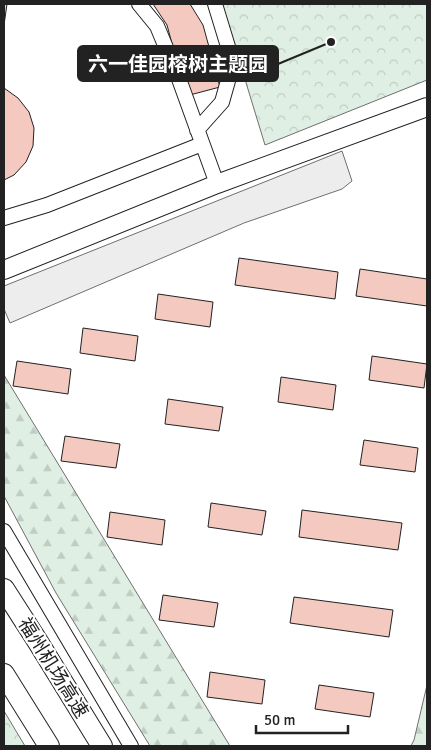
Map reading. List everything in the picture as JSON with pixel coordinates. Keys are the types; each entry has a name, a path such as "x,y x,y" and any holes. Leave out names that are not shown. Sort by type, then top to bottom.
{"highway":[{"path":"4,574 38,642"},
{"name":"福州机场高速","path":"4,589 102,746"},
{"path":"4,674 50,746"}],"main road":[{"path":"4,270 217,184 427,108"}],"street":[{"path":"139,4 157,26 217,184"},
{"path":"197,130 222,102 233,63 216,4"},
{"path":"4,218 47,205 202,144"},
{"path":"4,531 131,746"}],"green space":[{"path":"222,4 427,4 427,80 265,145"},
{"path":"4,375 230,746 150,746 56,593 4,496"},
{"path":"427,685 427,746 411,746 414,740"},
{"path":"4,711 25,746 4,746"}],"shaded area":[{"path":"342,151 352,181 342,189 244,223 10,323 4,309 4,286"}],"building":[{"path":"4,4 7,4 4,25"},
{"path":"153,4 190,4 203,25 220,87 186,96 167,25"},
{"path":"4,88 18,98 29,112 34,128 33,146 26,162 14,175 4,180"},
{"path":"239,258 338,272 335,299 235,285"},
{"path":"360,269 427,279 427,306 356,296"},
{"path":"158,294 213,302 210,327 155,319"},
{"path":"83,328 138,336 135,361 80,353"},
{"path":"372,356 427,364 424,388 369,380"},
{"path":"17,361 71,369 68,394 13,386"},
{"path":"281,377 336,385 333,410 278,402"},
{"path":"168,399 223,407 219,431 165,424"},
{"path":"65,436 120,444 116,468 61,461"},
{"path":"364,440 418,448 415,472 360,465"},
{"path":"211,503 266,511 262,535 208,527"},
{"path":"302,510 402,523 398,550 299,537"},
{"path":"110,512 165,520 162,545 107,537"},
{"path":"163,595 218,603 214,627 159,620"},
{"path":"294,597 393,610 389,637 290,623"},
{"path":"210,672 265,680 262,704 207,697"},
{"path":"319,685 374,693 370,717 315,709"}],"place":[{"name":"六一佳园榕树主题园","path":"331,42"}]}
